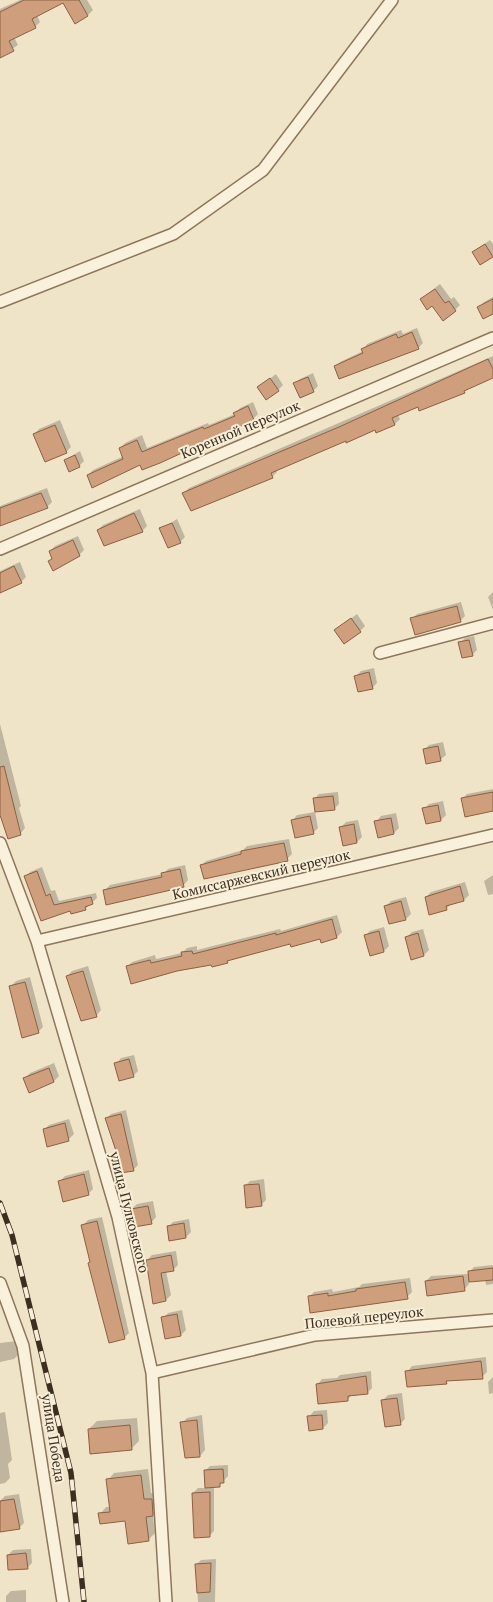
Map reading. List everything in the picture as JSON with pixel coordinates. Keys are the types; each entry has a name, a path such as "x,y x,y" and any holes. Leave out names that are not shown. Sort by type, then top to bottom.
{"street":[{"path":"0,302 173,234 263,170 392,0"},
{"name":"Коренной переулок","path":"0,549 493,338"},
{"path":"380,654 493,623"},
{"name":"Комиссаржевский переулок","path":"37,941 493,835"},
{"name":"улица Пулковского","path":"0,843 37,941 118,1217 152,1372 166,1602"},
{"name":"улица Победа","path":"0,1283 23,1346 63,1602"},
{"name":"Полевой переулок","path":"152,1372 315,1335 493,1320"}],"building":[{"path":"24,0 79,0 88,16 75,24 63,3 32,19 36,28 9,41 14,51 0,58 0,12"},
{"path":"485,244 493,257 480,265 472,252"},
{"path":"435,289 445,303 449,301 456,311 443,321 432,306 427,310 420,299"},
{"path":"493,299 493,314 483,319 477,307"},
{"path":"412,332 419,349 339,379 334,366 363,353 361,349 370,345 396,334 398,338"},
{"path":"488,359 493,369 493,378 464,391 465,393 419,411 418,407 392,418 395,425 376,433 375,430 346,443 346,441 271,473 273,478 191,511 182,493 339,427"},
{"path":"308,377 314,392 300,398 293,383"},
{"path":"270,378 279,391 266,400 257,387"},
{"path":"248,406 254,420 160,463 142,470 140,465 92,488 87,475 123,459 119,448 137,440 142,452 235,416 233,413"},
{"path":"55,425 67,453 45,462 33,434"},
{"path":"75,455 80,467 69,472 64,460"},
{"path":"41,493 48,508 0,526 0,508"},
{"path":"134,513 143,532 104,546 97,530"},
{"path":"172,523 181,543 168,548 159,528"},
{"path":"73,540 80,556 53,571 48,561 52,559 49,551"},
{"path":"14,566 22,583 0,593 0,573"},
{"path":"457,606 461,622 415,635 410,618"},
{"path":"351,618 361,632 344,644 334,630"},
{"path":"469,640 473,656 462,658 458,642"},
{"path":"369,672 373,689 358,692 354,676"},
{"path":"438,746 441,761 426,764 423,749"},
{"path":"4,766 21,835 8,839 0,815 0,767"},
{"path":"493,792 493,811 465,817 461,798"},
{"path":"333,796 335,810 315,812 313,798"},
{"path":"438,805 441,821 426,824 422,808"},
{"path":"310,816 314,834 295,838 291,820"},
{"path":"391,818 394,834 378,838 374,821"},
{"path":"354,824 357,843 343,846 339,827"},
{"path":"284,843 288,861 204,879 200,865 241,854 241,851"},
{"path":"180,869 184,887 106,905 103,890 162,877 161,873"},
{"path":"37,871 46,896 50,894 54,905 91,897 93,904 85,907 86,910 71,914 70,911 41,921 24,876"},
{"path":"460,886 464,901 446,906 447,910 429,915 425,897"},
{"path":"401,901 406,920 389,924 384,906"},
{"path":"332,919 337,938 321,943 320,939 291,947 290,944 227,961 228,963 177,971 131,984 126,966 150,960 151,963 182,956 181,952 192,951 193,954 276,933 276,935"},
{"path":"379,931 384,952 370,956 364,935"},
{"path":"418,933 424,956 411,960 405,937"},
{"path":"83,971 97,1017 81,1021 66,976"},
{"path":"25,982 39,1033 22,1038 9,986"},
{"path":"129,1059 134,1077 119,1081 114,1063"},
{"path":"49,1068 54,1082 29,1093 23,1078"},
{"path":"121,1114 134,1171 120,1173 117,1154 105,1118"},
{"path":"65,1123 69,1141 47,1147 43,1129"},
{"path":"84,1174 89,1195 63,1202 58,1181"},
{"path":"259,1184 262,1206 246,1208 244,1185"},
{"path":"148,1206 152,1224 134,1227 131,1209"},
{"path":"97,1221 125,1339 109,1343 88,1263 90,1262 81,1225"},
{"path":"184,1223 186,1238 169,1241 167,1226"},
{"path":"171,1255 174,1271 161,1273 166,1301 153,1304 146,1260"},
{"path":"493,1268 493,1280 469,1282 468,1271"},
{"path":"463,1276 465,1291 427,1296 425,1281"},
{"path":"405,1282 408,1299 310,1313 308,1296 328,1293 328,1296 356,1291 356,1289"},
{"path":"177,1314 181,1336 165,1339 161,1317"},
{"path":"481,1361 483,1379 446,1381 447,1384 407,1387 405,1371"},
{"path":"366,1376 368,1394 348,1396 348,1401 318,1404 316,1384"},
{"path":"397,1398 401,1425 385,1427 381,1400"},
{"path":"322,1415 323,1429 309,1431 307,1416"},
{"path":"197,1420 200,1457 185,1458 180,1422"},
{"path":"130,1425 132,1450 90,1454 88,1429"},
{"path":"223,1469 224,1483 220,1483 220,1487 205,1488 204,1470"},
{"path":"141,1475 144,1499 152,1499 153,1516 146,1517 149,1541 128,1544 125,1521 100,1524 98,1513 110,1512 106,1479"},
{"path":"210,1492 210,1537 194,1538 192,1493"},
{"path":"14,1499 20,1529 0,1532 0,1501"},
{"path":"26,1553 28,1569 8,1570 7,1555"},
{"path":"211,1563 210,1592 197,1593 195,1564"}],"railway":[{"path":"0,1203 12,1235 71,1473 84,1602"}]}
